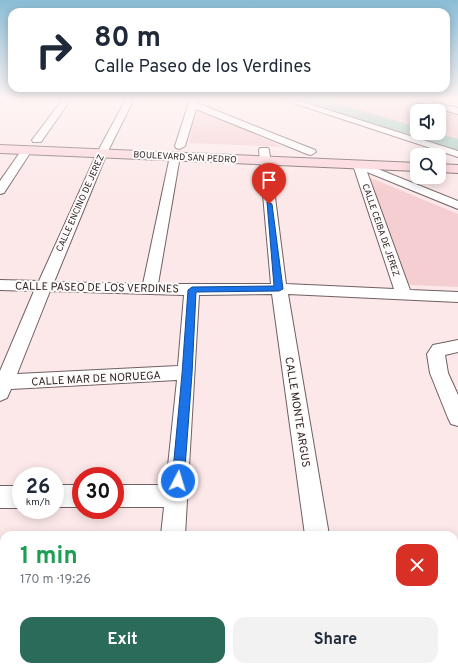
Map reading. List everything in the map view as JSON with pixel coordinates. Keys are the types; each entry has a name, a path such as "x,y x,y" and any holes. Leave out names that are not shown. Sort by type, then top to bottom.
{"street":[{"path":"37,140 44,130"},
{"name":"CALLE ENCINO DE JEREZ","path":"2,388 44,286 114,130"},
{"path":"150,288 177,151 184,130"},
{"path":"261,130 311,152"},
{"path":"380,130 458,156"},
{"name":"BOULEVARD SAN PEDRO","path":"0,139 37,140 105,148"},
{"name":"BOULEVARD SAN PEDRO","path":"0,149 27,150 105,148 177,151 264,156 358,165 410,167"},
{"path":"0,190 27,150"},
{"name":"BOULEVARD SAN PEDRO","path":"264,156 311,152 410,156"},
{"name":"CALLE MONTE ARGUS","path":"264,156 279,289 316,531"},
{"path":"446,157 458,156"},
{"path":"358,165 458,206"},
{"name":"CALLE CEIBA DE JEREZ","path":"358,165 404,295"},
{"path":"446,168 458,169"},
{"name":"CALLE PASEO DE LOS VERDINES","path":"0,285 192,290 279,289 458,297"},
{"path":"173,531 187,374 192,290"},
{"path":"458,346 439,350 436,354 439,373 458,418"},
{"name":"CALLE MAR DE NORUEGA","path":"2,388 187,374"},
{"path":"124,496 176,496"},
{"path":"0,497 12,497"}],"shaded area":[{"path":"191,130 246,130 283,147 189,143"},
{"path":"446,130 458,130 458,143 446,139"},
{"path":"366,176 458,214 458,287 409,285"}],"waterway":[{"path":"407,130 458,146"}],"route":[{"path":"178,481 192,290 279,289 269,204"}]}
